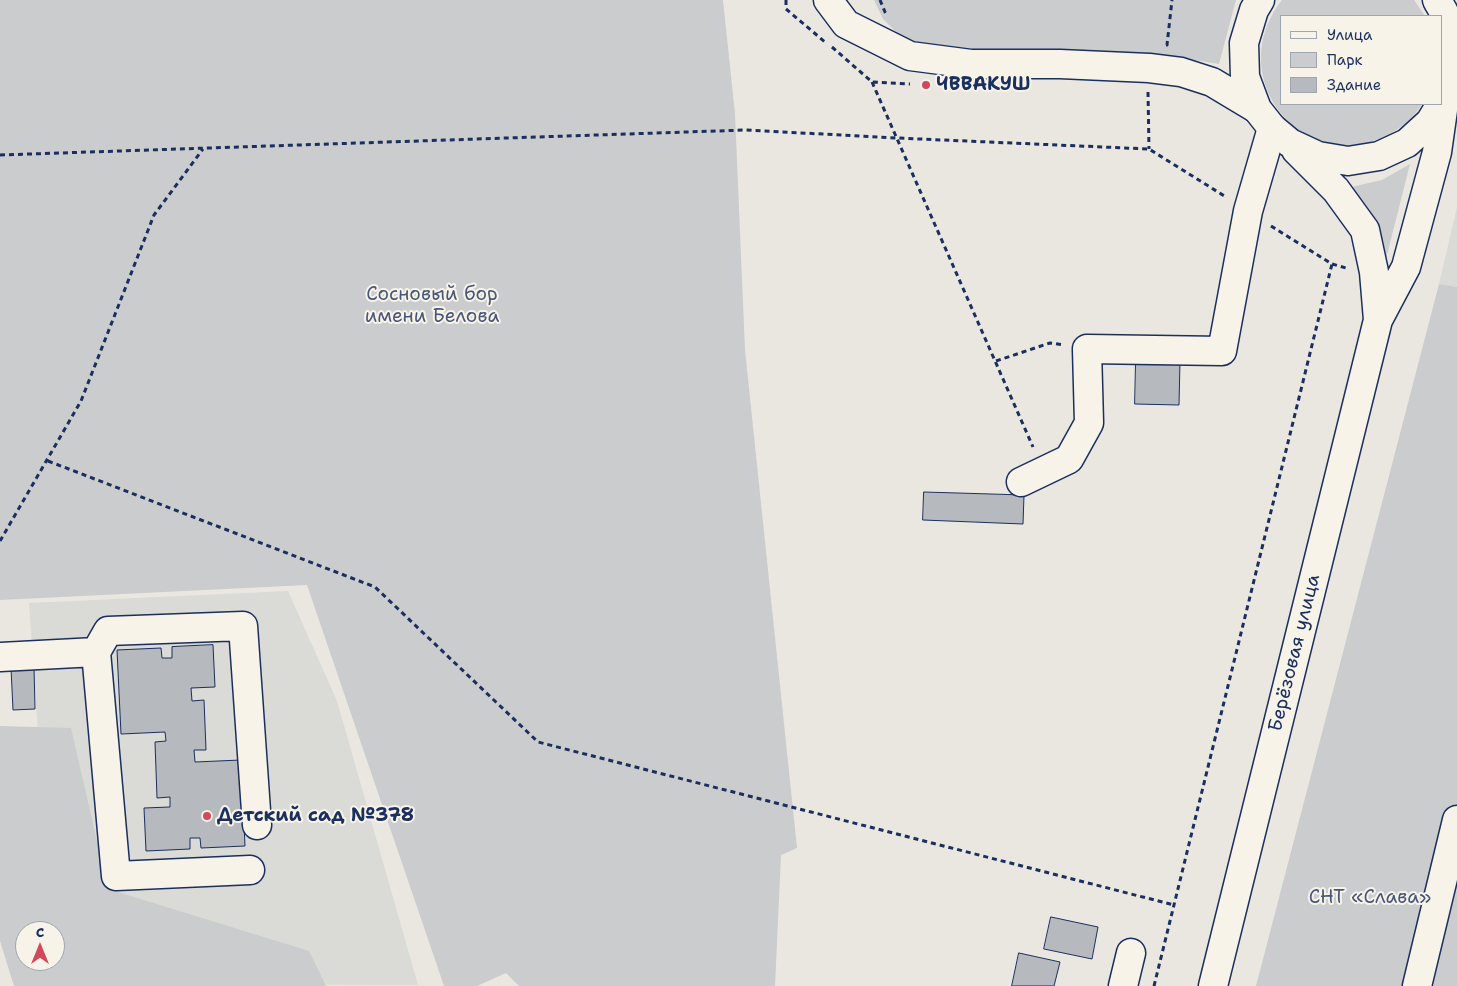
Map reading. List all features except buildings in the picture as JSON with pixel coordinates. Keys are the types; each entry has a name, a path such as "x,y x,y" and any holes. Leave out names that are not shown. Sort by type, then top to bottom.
{"main road":[{"path":"828,0 846,24 910,56 971,64 1149,68 1181,72 1212,82 1273,127 1318,156 1341,160 1348,161 1379,156 1407,143 1430,122 1442,105"},
{"path":"1436,0 1446,17 1453,43 1452,70 1446,99"},
{"path":"1450,0 1457,3"},
{"path":"1032,477 1069,459 1089,423 1087,349 1222,351 1248,211 1273,127 1245,77 1244,43 1256,3"},
{"name":"Берёзовая улица","path":"1213,986 1378,320 1406,267 1437,152 1446,99"},
{"name":"Берёзовая улица","path":"1273,127 1336,190 1365,230 1374,272 1378,320"},
{"path":"250,870 116,876 96,652 108,631 243,626 257,825"},
{"path":"0,657 96,652"},
{"path":"1417,986 1457,820"},
{"path":"1123,986 1131,953"}],"path":[{"path":"872,82 996,361 1032,477"},
{"path":"0,155 746,130 1149,149 1332,264 1154,986"},
{"path":"0,541 82,401 154,215 204,148"},
{"path":"996,361 1050,343 1087,349"},
{"path":"48,461 375,587 538,742 1174,905"}],"shaded area":[{"path":"1457,207 1457,287 1439,284"},
{"name":"Детский сад №378","path":"288,591 337,701 418,985 56,984 56,971 65,971 65,921 51,921 29,603"}],"green space":[{"name":"Сосновый бор имени Белова","path":"0,0 723,0 735,114 745,350 797,848 781,855 775,986 519,986 506,973 477,986 444,986 307,585 0,600"},
{"path":"874,0 1236,0 1219,64 1156,54 923,48 905,41 883,19"},
{"path":"1282,0 1414,0 1424,15 1280,15 1280,105 1421,105 1406,123 1391,133 1354,145 1325,142 1300,131 1280,112 1266,87 1261,59 1266,29"},
{"path":"1410,164 1386,259 1369,214 1347,188 1382,180"},
{"name":"СНТ «Слава»","path":"1439,284 1457,287 1457,986 1256,986"},
{"path":"0,726 71,728 108,889 309,951 326,986 14,986 0,941"}],"place":[{"name":"ЧВВАКУШ","path":"926,85"},
{"name":"Детский сад №378","path":"207,816"}]}
